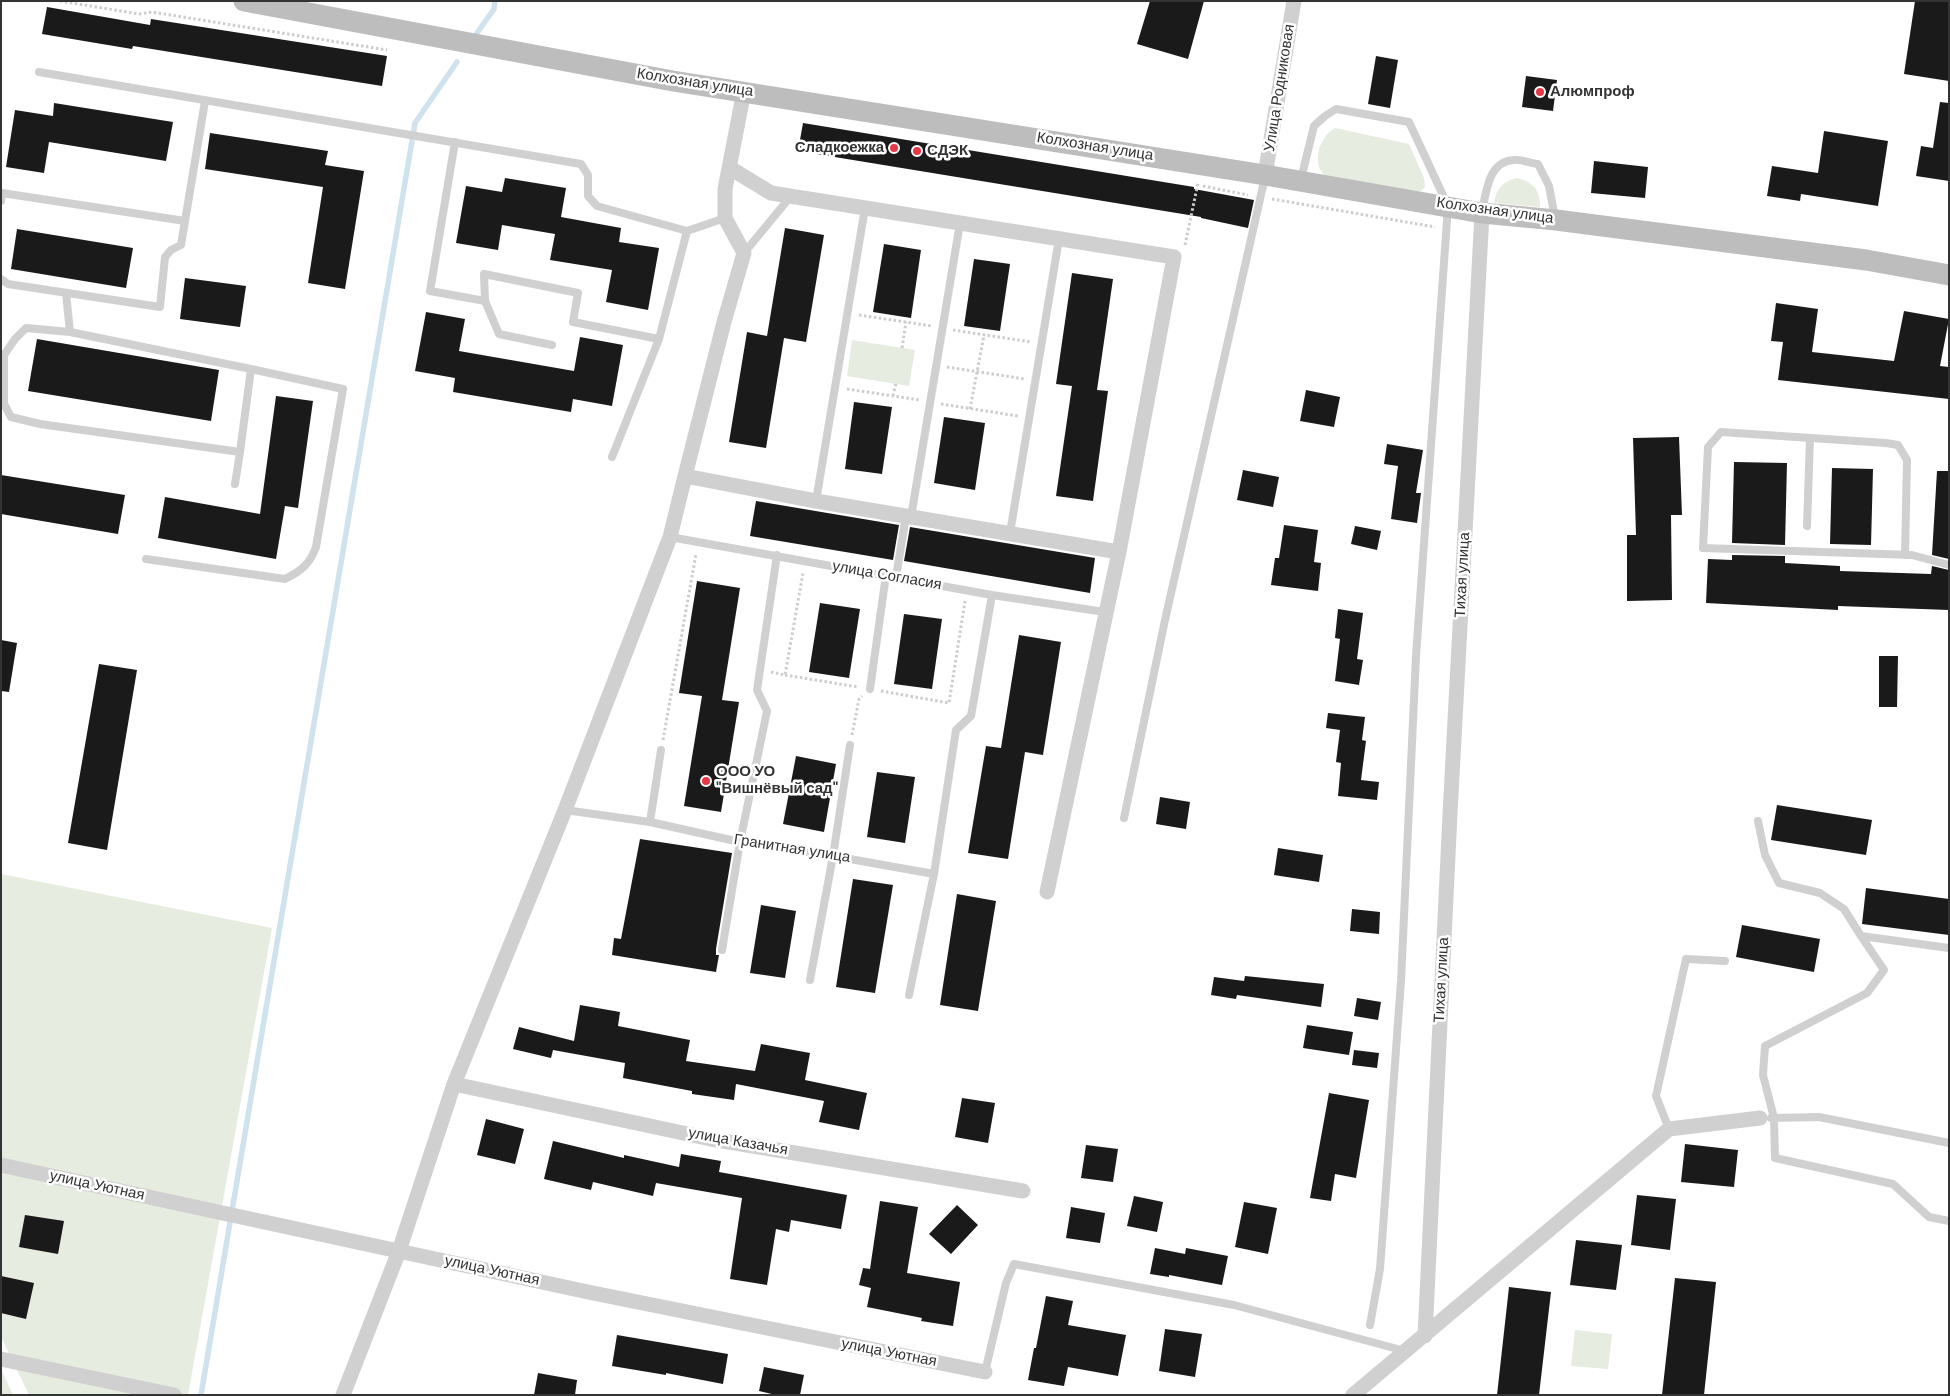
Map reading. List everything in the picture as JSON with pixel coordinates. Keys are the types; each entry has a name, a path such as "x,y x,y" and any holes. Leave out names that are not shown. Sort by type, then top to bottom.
{"street":[{"name":"Колхозная улица","path":"244,1 673,81 1265,175 1482,213 1556,220 1866,260 1949,276"},
{"name":"Улица Родниковая","path":"1265,175 1294,1"},
{"path":"343,1395 399,1251 454,1084 565,810 670,537 724,322 744,253 725,218 725,189 744,91"},
{"path":"730,168 771,193 1174,258 1119,552 1047,892"},
{"name":"Тихая улица","path":"1425,1336 1451,794 1482,213"},
{"path":"685,476 1119,552"},
{"name":"улица Казачья","path":"454,1084 711,1139 1024,1191"},
{"path":"1353,1395 1669,1129 1767,1118"},
{"name":"улица Уютная","path":"1,1165 588,1292 985,1372"},
{"path":"1,1359 174,1395"}],"lane":[{"path":"39,72 581,164 588,176 588,196 597,206 686,231 725,218"},
{"path":"1,279 8,284 160,307 165,257 171,250 181,245 204,101"},
{"path":"1301,181 1314,126 1325,116 1336,109 1378,115 1408,122 1448,206 1416,656 1401,981 1380,1269 1370,1325"},
{"path":"455,142 430,291 484,301"},
{"path":"1482,213 1490,176 1502,163 1514,160 1538,164 1549,186 1556,220"},
{"path":"1124,818 1165,620 1265,175"},
{"path":"1,201 2,193 185,221"},
{"path":"744,253 791,196"},
{"path":"816,500 865,208"},
{"path":"896,577 936,366 960,223"},
{"path":"612,457 658,339 686,231"},
{"path":"1010,533 1059,239"},
{"path":"552,345 499,334 484,301 484,274 578,293 574,322 658,339"},
{"path":"66,293 70,332"},
{"path":"146,560 285,579 300,572 311,561 316,547 343,389 70,332 26,328 14,339 4,355 4,404 12,417 40,424 240,452"},
{"path":"235,484 252,369"},
{"path":"1905,555 1907,460 1898,445 1721,432 1708,447 1703,548 1905,555 1949,566"},
{"path":"1807,526 1810,438"},
{"name":"улица Согласия","path":"670,537 992,595 1105,612"},
{"path":"722,950 740,842 767,710 757,690 777,555"},
{"path":"870,689 886,575"},
{"path":"909,995 934,874 956,730 971,716 992,595"},
{"path":"810,980 833,856 850,745"},
{"path":"650,822 661,750"},
{"name":"Гранитная улица","path":"565,810 650,822 740,842 934,874"},
{"path":"1758,821 1765,855 1779,883 1820,892 1844,909 1884,970 1868,993 1765,1046 1763,1075 1767,1118 1775,1158 1893,1184 1929,1218 1949,1221"},
{"path":"1861,936 1949,948"},
{"path":"1669,1129 1656,1096 1686,959 1725,961"},
{"path":"1767,1118 1819,1117 1949,1143"},
{"path":"985,1372 1006,1283 1014,1264 1234,1305 1406,1352"}],"path":[{"path":"60,1 138,14 152,12 387,50"},
{"path":"1174,258 1184,252 1198,181 1204,187 1447,229"},
{"path":"902,348 906,322"},
{"path":"970,409 984,335"},
{"path":"936,366 1035,380"},
{"path":"893,396 896,384"},
{"path":"661,750 698,541"},
{"path":"785,675 805,561"},
{"path":"760,670 949,703 967,590"},
{"path":"850,745 859,699 870,689"}],"shaded area":[{"path":"1335,128 1409,144 1424,178 1425,187 1420,192 1328,178 1319,167 1318,152 1324,138"},
{"path":"1517,178 1528,182 1535,188 1539,196 1540,207 1494,203 1501,186"},
{"path":"852,340 915,350 909,386 847,376"},
{"path":"1,874 272,928 188,1395 29,1395 1,1337"},
{"path":"1575,1330 1612,1334 1608,1369 1571,1366"},
{"path":"1,1369 13,1395 1,1395"}],"building":[{"path":"1150,1 1204,1 1188,59 1137,44"},
{"path":"1915,1 1949,1 1949,81 1904,74"},
{"path":"47,7 150,25 151,19 387,56 382,86 133,46 132,49 42,34"},
{"path":"1376,56 1398,60 1390,108 1368,104"},
{"path":"1526,76 1557,80 1553,111 1522,107"},
{"path":"1940,102 1949,103 1949,181 1916,176 1921,146 1933,148"},
{"path":"54,103 173,122 166,161 49,142 44,173 6,167 15,110 53,116"},
{"path":"803,123 1194,187 1194,189 1254,200 1248,228 1201,217 798,151"},
{"path":"1824,131 1888,141 1878,206 1801,194 1800,201 1767,196 1772,166 1818,173"},
{"path":"210,133 328,151 325,165 364,171 345,289 308,283 323,187 205,169"},
{"path":"1594,161 1648,167 1645,198 1591,193"},
{"path":"505,178 566,188 561,217 621,228 619,242 659,248 648,310 606,302 612,270 550,260 555,234 502,225 498,250 456,243 466,186 502,192"},
{"path":"785,228 824,235 806,342 784,338 766,448 729,442 747,332 767,336"},
{"path":"17,229 133,248 126,288 11,269"},
{"path":"884,244 921,250 911,318 873,312"},
{"path":"974,259 1010,264 1000,331 964,326"},
{"path":"1072,273 1113,279 1097,390 1108,391 1093,501 1056,496 1072,386 1056,384"},
{"path":"185,278 246,286 240,327 180,319"},
{"path":"1776,303 1818,309 1812,352 1894,361 1904,311 1949,319 1940,366 1949,367 1949,399 1778,380 1783,342 1771,341"},
{"path":"426,312 465,319 459,351 574,371 580,337 623,345 612,406 573,399 571,412 453,392 455,378 415,371"},
{"path":"37,339 219,370 211,421 28,391"},
{"path":"1306,390 1340,397 1334,427 1300,421"},
{"path":"276,396 313,401 298,508 285,506 276,559 158,538 165,497 260,514"},
{"path":"854,402 892,407 882,474 845,469"},
{"path":"944,417 985,423 975,490 934,483"},
{"path":"1679,437 1682,515 1671,515 1672,600 1627,601 1627,535 1636,535 1633,438"},
{"path":"1387,444 1423,450 1416,493 1421,493 1417,523 1391,519 1398,466 1384,464"},
{"path":"1734,462 1787,463 1785,545 1732,543"},
{"path":"1832,468 1873,469 1871,545 1830,544"},
{"path":"1243,470 1279,477 1273,507 1237,500"},
{"path":"1937,471 1949,471 1949,559 1932,555"},
{"path":"1,475 125,495 118,534 1,514"},
{"path":"756,501 899,525 893,560 750,536"},
{"path":"1284,525 1318,530 1314,562 1321,563 1318,591 1271,585 1275,558 1279,558"},
{"path":"1355,526 1381,531 1377,550 1351,544"},
{"path":"910,527 1095,558 1090,593 904,561"},
{"path":"1732,555 1785,556 1785,563 1840,566 1840,571 1931,574 1932,566 1949,570 1949,610 1838,606 1838,610 1706,603 1708,559 1732,560"},
{"path":"697,581 740,588 722,700 739,702 721,812 684,806 702,696 679,693"},
{"path":"820,603 860,609 849,678 809,672"},
{"path":"1338,609 1363,613 1357,659 1363,660 1359,685 1335,681 1340,639 1335,638"},
{"path":"904,614 942,619 932,689 894,684"},
{"path":"1019,635 1061,642 1043,755 1025,752 1008,859 968,853 986,746 1001,748"},
{"path":"1,640 17,643 9,692 1,691"},
{"path":"1879,656 1898,656 1897,707 1879,707"},
{"path":"99,664 137,670 107,850 68,843"},
{"path":"1328,713 1365,717 1362,740 1366,741 1361,780 1379,782 1377,800 1338,796 1341,763 1336,762 1340,730 1326,728"},
{"path":"796,756 836,764 824,832 783,824"},
{"path":"877,772 915,777 905,843 867,837"},
{"path":"1160,797 1190,802 1186,829 1156,824"},
{"path":"1777,805 1872,820 1866,855 1771,840"},
{"path":"640,839 732,853 716,949 716,955 719,955 716,972 612,955 614,938 621,939"},
{"path":"1278,848 1323,855 1319,882 1274,875"},
{"path":"853,879 893,885 875,993 836,987"},
{"path":"1866,888 1949,899 1949,935 1862,924"},
{"path":"957,894 996,901 978,1011 940,1005"},
{"path":"761,905 796,911 785,978 750,973"},
{"path":"1352,909 1380,912 1379,934 1350,931"},
{"path":"1742,925 1820,939 1814,972 1736,957"},
{"path":"1245,976 1324,984 1321,1007 1237,995 1236,999 1211,995 1214,977 1244,981"},
{"path":"1357,998 1381,1002 1378,1020 1354,1016"},
{"path":"580,1005 620,1012 618,1026 690,1040 686,1061 755,1071 761,1044 810,1053 805,1080 867,1093 859,1130 819,1122 824,1101 736,1084 734,1100 692,1094 692,1091 623,1078 625,1063 553,1050 551,1058 513,1049 519,1027 574,1041"},
{"path":"1307,1025 1353,1032 1349,1055 1303,1048"},
{"path":"1354,1050 1379,1053 1377,1068 1352,1065"},
{"path":"1329,1093 1369,1100 1356,1178 1335,1174 1331,1201 1310,1198"},
{"path":"962,1098 995,1103 988,1143 955,1137"},
{"path":"486,1119 524,1129 515,1164 477,1155"},
{"path":"553,1141 624,1158 624,1155 679,1167 681,1154 721,1161 719,1172 847,1195 841,1229 791,1220 789,1232 776,1229 767,1285 730,1279 742,1198 656,1183 653,1196 593,1182 591,1190 544,1179"},
{"path":"1685,1144 1738,1150 1734,1187 1681,1182"},
{"path":"1086,1145 1118,1149 1113,1182 1081,1178"},
{"path":"1637,1195 1676,1199 1670,1250 1631,1245"},
{"path":"1134,1196 1163,1202 1157,1232 1127,1226"},
{"path":"880,1201 918,1207 907,1273 960,1282 953,1326 921,1321 922,1318 867,1307 871,1288 859,1285 863,1268 870,1269"},
{"path":"1244,1202 1277,1208 1268,1254 1235,1247"},
{"path":"957,1205 978,1225 951,1254 929,1234"},
{"path":"1071,1207 1105,1213 1100,1243 1066,1238"},
{"path":"25,1215 64,1221 58,1254 19,1247"},
{"path":"1576,1240 1622,1245 1616,1290 1570,1285"},
{"path":"1155,1248 1185,1254 1186,1248 1228,1256 1222,1285 1169,1275 1169,1277 1150,1274"},
{"path":"1,1276 34,1283 26,1319 1,1313"},
{"path":"1675,1278 1716,1282 1704,1395 1662,1395"},
{"path":"1509,1287 1551,1292 1539,1395 1497,1395"},
{"path":"1046,1296 1073,1301 1068,1325 1126,1335 1118,1376 1068,1367 1064,1386 1028,1380"},
{"path":"1165,1329 1202,1334 1195,1377 1159,1371"},
{"path":"617,1335 728,1354 723,1384 666,1373 666,1375 612,1366"},
{"path":"764,1367 804,1375 800,1395 776,1395 759,1391"},
{"path":"538,1373 577,1380 575,1395 534,1395"}],"waterway":[{"path":"477,33 494,9 495,1"},
{"path":"201,1395 415,123 457,62"}],"place":[{"name":"Алюмпроф","path":"1540,92"},
{"name":"Сладкоежка","path":"894,148"},
{"name":"СДЭК","path":"917,151"},
{"name":"ООО УО \"Вишнёвый сад\"","path":"706,781"}]}
